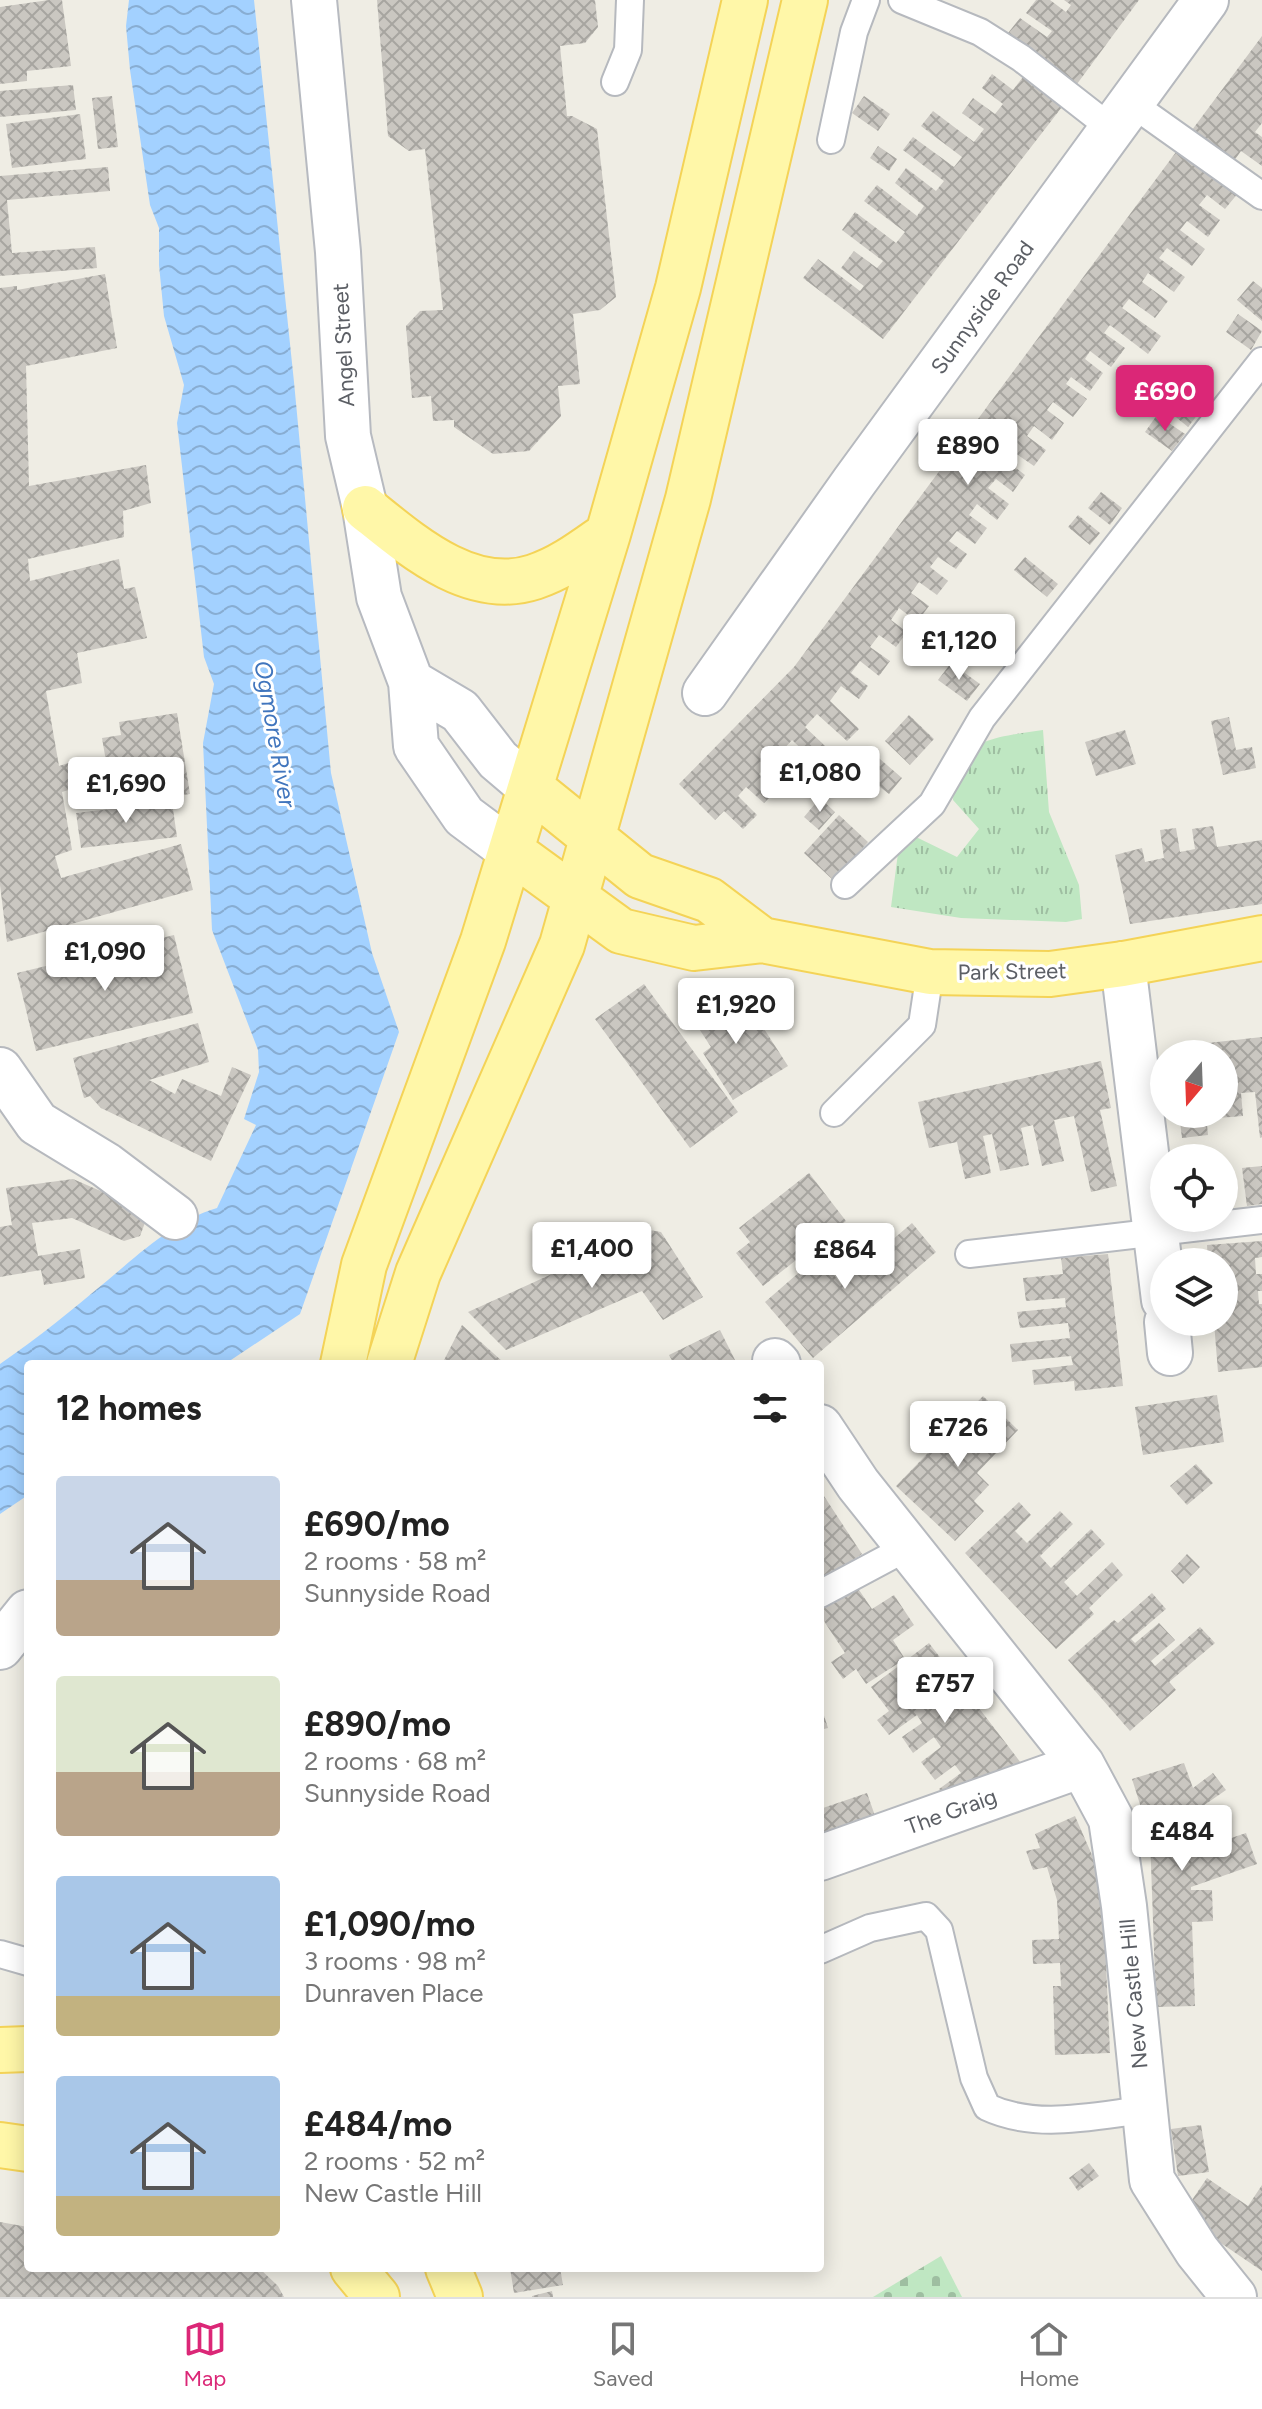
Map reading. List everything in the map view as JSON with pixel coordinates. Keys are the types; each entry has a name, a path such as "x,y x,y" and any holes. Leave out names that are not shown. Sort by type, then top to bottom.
{"main road":[{"path":"344,1360 364,1265 483,941 608,534 678,288 745,0"},
{"path":"390,1360 418,1273 562,945 688,499 805,0"},
{"path":"365,508 425,555 458,572 495,581 532,578 570,561 608,534"},
{"name":"Park Street","path":"531,788 640,876 709,900 762,940"},
{"name":"Park Street","path":"511,851 621,931 694,948 762,940 930,972 1050,974 1262,938"},
{"path":"0,2050 24,2049"},
{"path":"0,2145 24,2148"},
{"path":"356,2272 377,2297"},
{"path":"450,2272 460,2297"}],"street":[{"name":"Angel Street","path":"314,0 338,252 348,436 365,508 379,597 411,682 416,746 464,816 511,851"},
{"name":"Sunnyside Road","path":"705,693 854,482 1206,0"},
{"path":"411,682 460,711 498,760 531,788"},
{"path":"1123,964 1158,1248"},
{"path":"0,1070 37,1123 106,1165 175,1217"},
{"name":"New Castle Hill","path":"824,1433 858,1484 1082,1765 1111,1819 1124,1906 1152,2180 1197,2251 1234,2297"},
{"path":"0,1647 24,1617"},
{"name":"The Graig","path":"824,1857 1082,1765"}],"lane":[{"path":"615,82 628,50 630,0"},
{"path":"831,140 854,32 866,0"},
{"path":"902,0 980,32 1262,196"},
{"path":"845,885 932,804 982,718 1262,361"},
{"path":"834,1113 922,1025 930,972"},
{"path":"969,1254 1262,1220"},
{"path":"824,1592 908,1547"},
{"path":"824,1948 870,1928 926,1916 939,1930 974,2078 987,2107 1006,2116 1044,2120 1144,2110"},
{"path":"0,1954 24,1961"}],"green space":[{"path":"1043,730 1049,812 1079,885 1082,919 1066,922 961,918 891,907 898,853 914,836 957,857 979,829 953,800 961,764 969,752 992,739"},
{"path":"941,2256 962,2297 873,2297"}],"water":[{"name":"Ogmore River","path":"129,0 254,0 331,773 372,953 399,1032 300,1314 231,1360 24,1360 24,1498 0,1514 0,1364 160,1238 187,1220 217,1208 256,1125 244,1119 259,1072 258,1050 212,930 203,743 214,684 204,657 177,423 184,385 164,316 159,228 150,205 126,26"}],"building":[{"path":"62,0 71,66 27,71 27,81 0,84 0,7"},
{"path":"377,0 595,0 598,27 585,43 560,46 567,116 597,129 616,297 600,310 573,314 580,384 558,386 561,416 529,451 493,454 454,427 454,420 433,421 431,396 412,398 406,326 420,311 443,310 425,149 409,151 388,136"},
{"path":"1036,0 1050,0 1066,12 1071,5 1064,0 1139,0 1077,84 1008,33 1020,18 1047,37 1052,31 1026,13"},
{"path":"1262,36 1262,123 1255,132 1262,137 1262,166 1241,151 1234,161 1192,130"},
{"path":"992,74 1013,90 1023,77 1062,107 883,339 803,278 818,259 860,291 864,286 841,268 854,251 877,268 883,261 842,230 855,212 896,243 905,232 864,201 877,185 917,216 924,206 895,183 906,168 936,191 944,181 903,150 913,137 954,167 962,157 921,126 933,111 974,142 984,129 962,113 973,98 995,114 1003,104 982,88"},
{"path":"73,85 76,110 0,117 0,91"},
{"path":"112,96 118,147 98,149 92,98"},
{"path":"864,96 890,114 878,131 852,113"},
{"path":"80,114 86,159 12,168 6,124"},
{"path":"878,146 897,159 889,171 870,158"},
{"path":"1179,148 1239,192 1225,209 1207,195 1199,205 1220,220 1208,237 1187,221 1180,230 1205,249 1192,266 1167,248 1159,258 1185,277 1174,292 1148,273 1142,282 1168,301 1155,318 1129,299 1122,308 1161,336 1148,354 1110,325 1104,333 1125,348 1111,367 1090,351 1085,359 1103,373 1090,391 1071,377 1066,384 1087,399 1073,417 1053,402 1047,410 1064,423 1052,440 1034,426 1027,436 1046,450 1034,466 1015,453 1008,462 1025,475 1013,492 996,479 988,488 1009,504 997,520 977,504 969,515 987,528 975,544 957,531 949,541 967,554 956,569 938,557 930,567 948,581 937,595 919,582 911,593 929,606 917,622 899,608 891,620 907,632 896,647 879,635 870,647 890,661 879,676 860,661 851,673 868,686 859,699 841,686 830,701 859,729 847,741 817,714 805,727 826,747 813,760 792,740 782,751 798,767 787,779 770,763 759,774 776,791 764,803 746,787 738,796 757,815 743,829 724,811 715,820 679,784 794,667"},
{"path":"108,167 110,191 7,200 12,253 95,247 97,268 0,276 0,176"},
{"path":"105,274 117,348 26,366 29,486 146,465 151,503 123,511 124,537 28,559 30,581 119,559 124,589 135,587 147,638 77,653 82,683 46,691 59,766 87,757 91,783 62,792 72,850 55,856 61,878 181,844 193,890 7,942 0,885 0,288 17,286 17,290"},
{"path":"1253,281 1262,288 1262,321 1237,300"},
{"path":"1238,314 1262,331 1251,350 1226,332"},
{"path":"1185,395 1202,409 1188,427 1171,413"},
{"path":"1157,415 1185,434 1172,451 1145,432"},
{"path":"1101,492 1122,508 1110,525 1088,508"},
{"path":"1078,515 1100,533 1090,545 1068,527"},
{"path":"1025,557 1058,584 1047,597 1014,570"},
{"path":"951,663 980,684 967,701 938,680"},
{"path":"177,713 190,794 132,803 127,770 108,773 102,738 121,735 119,722"},
{"path":"909,715 934,739 910,765 885,741"},
{"path":"1229,717 1236,750 1252,747 1256,768 1223,775 1211,721"},
{"path":"1125,730 1136,764 1096,776 1085,742"},
{"path":"873,753 902,778 889,794 859,771"},
{"path":"820,798 835,812 819,830 804,817"},
{"path":"172,802 177,837 81,848 76,813"},
{"path":"839,815 868,842 833,880 804,853"},
{"path":"1213,826 1217,847 1262,840 1262,904 1130,924 1115,855 1142,848 1145,862 1164,858 1160,830 1176,828 1180,852 1195,849 1192,829"},
{"path":"174,935 193,1013 36,1051 17,973"},
{"path":"644,984 738,1112 690,1148 595,1019"},
{"path":"721,990 744,1026 757,1018 788,1066 733,1100 703,1053 711,1047 688,1012"},
{"path":"198,1023 209,1062 149,1080 175,1094 182,1079 221,1096 232,1067 251,1075 211,1161 101,1108 90,1096 84,1098 73,1058"},
{"path":"1262,1037 1260,1138 1255,1092 1241,1093 1243,1116 1238,1116 1238,1040 1235,1040"},
{"path":"1101,1061 1111,1108 1100,1110 1117,1186 1091,1192 1074,1116 1054,1120 1064,1161 1042,1166 1033,1125 1021,1128 1029,1165 1000,1171 992,1134 983,1136 991,1173 965,1179 957,1142 929,1148 918,1102"},
{"path":"1181,1128 1207,1128 1208,1135 1182,1138"},
{"path":"1262,1166 1262,1204 1247,1206 1242,1168"},
{"path":"809,1173 846,1221 763,1286 736,1253 750,1242 739,1228"},
{"path":"73,1179 149,1212 140,1236 124,1241 72,1218 32,1223 38,1256 80,1249 85,1278 44,1285 41,1270 0,1277 0,1227 12,1225 6,1188"},
{"path":"912,1223 936,1252 813,1358 765,1302 818,1256 841,1284"},
{"path":"649,1230 661,1232 703,1297 663,1320 642,1291 506,1350 468,1312"},
{"path":"1262,1241 1262,1257 1255,1258 1256,1274 1262,1274 1262,1291 1258,1291 1259,1304 1262,1304 1262,1367 1218,1372 1215,1336 1238,1336 1238,1248 1207,1248 1207,1245"},
{"path":"1108,1254 1123,1386 1075,1391 1074,1381 1034,1385 1032,1370 1073,1365 1071,1356 1012,1362 1010,1344 1070,1338 1068,1323 1020,1328 1017,1312 1066,1307 1065,1298 1026,1301 1023,1278 1063,1274 1061,1258"},
{"path":"462,1325 501,1360 444,1360"},
{"path":"720,1330 735,1360 672,1360 669,1355"},
{"path":"1217,1395 1224,1442 1143,1455 1135,1407"},
{"path":"983,1396 1018,1430 977,1473 989,1485 974,1501 984,1511 955,1541 896,1486"},
{"path":"1196,1464 1213,1483 1187,1505 1170,1486"},
{"path":"824,1496 862,1554 824,1579"},
{"path":"1019,1502 1031,1515 1015,1531 1027,1543 1060,1511 1073,1524 1040,1556 1051,1568 1091,1529 1105,1544 1064,1582 1077,1596 1112,1562 1123,1575 1089,1608 1094,1614 1056,1649 965,1553"},
{"path":"1187,1554 1200,1567 1183,1584 1171,1571"},
{"path":"857,1587 872,1609 894,1595 914,1625 893,1640 905,1659 866,1684 856,1669 843,1679 831,1662 845,1653 824,1621 824,1608"},
{"path":"1152,1593 1166,1609 1131,1639 1135,1643 1159,1623 1175,1640 1151,1661 1155,1666 1200,1627 1215,1643 1169,1682 1176,1690 1130,1731 1068,1660 1114,1620 1118,1623"},
{"path":"929,1643 1021,1763 978,1796 950,1803 939,1789 961,1773 955,1765 935,1780 921,1762 941,1747 934,1737 913,1753 902,1737 922,1723 917,1715 889,1735 877,1720 889,1711 871,1687"},
{"path":"1184,1763 1193,1788 1213,1773 1226,1790 1200,1808 1208,1830 1189,1834 1190,1852 1246,1833 1257,1864 1191,1887 1191,1890 1212,1890 1213,1921 1192,1922 1195,2006 1156,2007 1150,1836 1132,1779"},
{"path":"867,1793 880,1830 824,1849 824,1808"},
{"path":"1075,1816 1092,1855 1103,1898 1110,2053 1055,2055 1053,1986 1061,1986 1060,1963 1033,1964 1032,1940 1059,1939 1057,1900 1047,1867 1033,1870 1026,1851 1040,1848 1035,1834"},
{"path":"1201,2125 1209,2172 1178,2176 1171,2129"},
{"path":"1089,2163 1099,2176 1078,2191 1069,2178"},
{"path":"1207,2178 1248,2206 1262,2185 1262,2271 1181,2216"},
{"path":"0,2222 24,2226 24,2272 263,2272 278,2286 284,2297 0,2297"},
{"path":"511,2272 561,2272 563,2285 514,2293"},
{"path":"552,2291 553,2297 532,2297 532,2296"}]}
